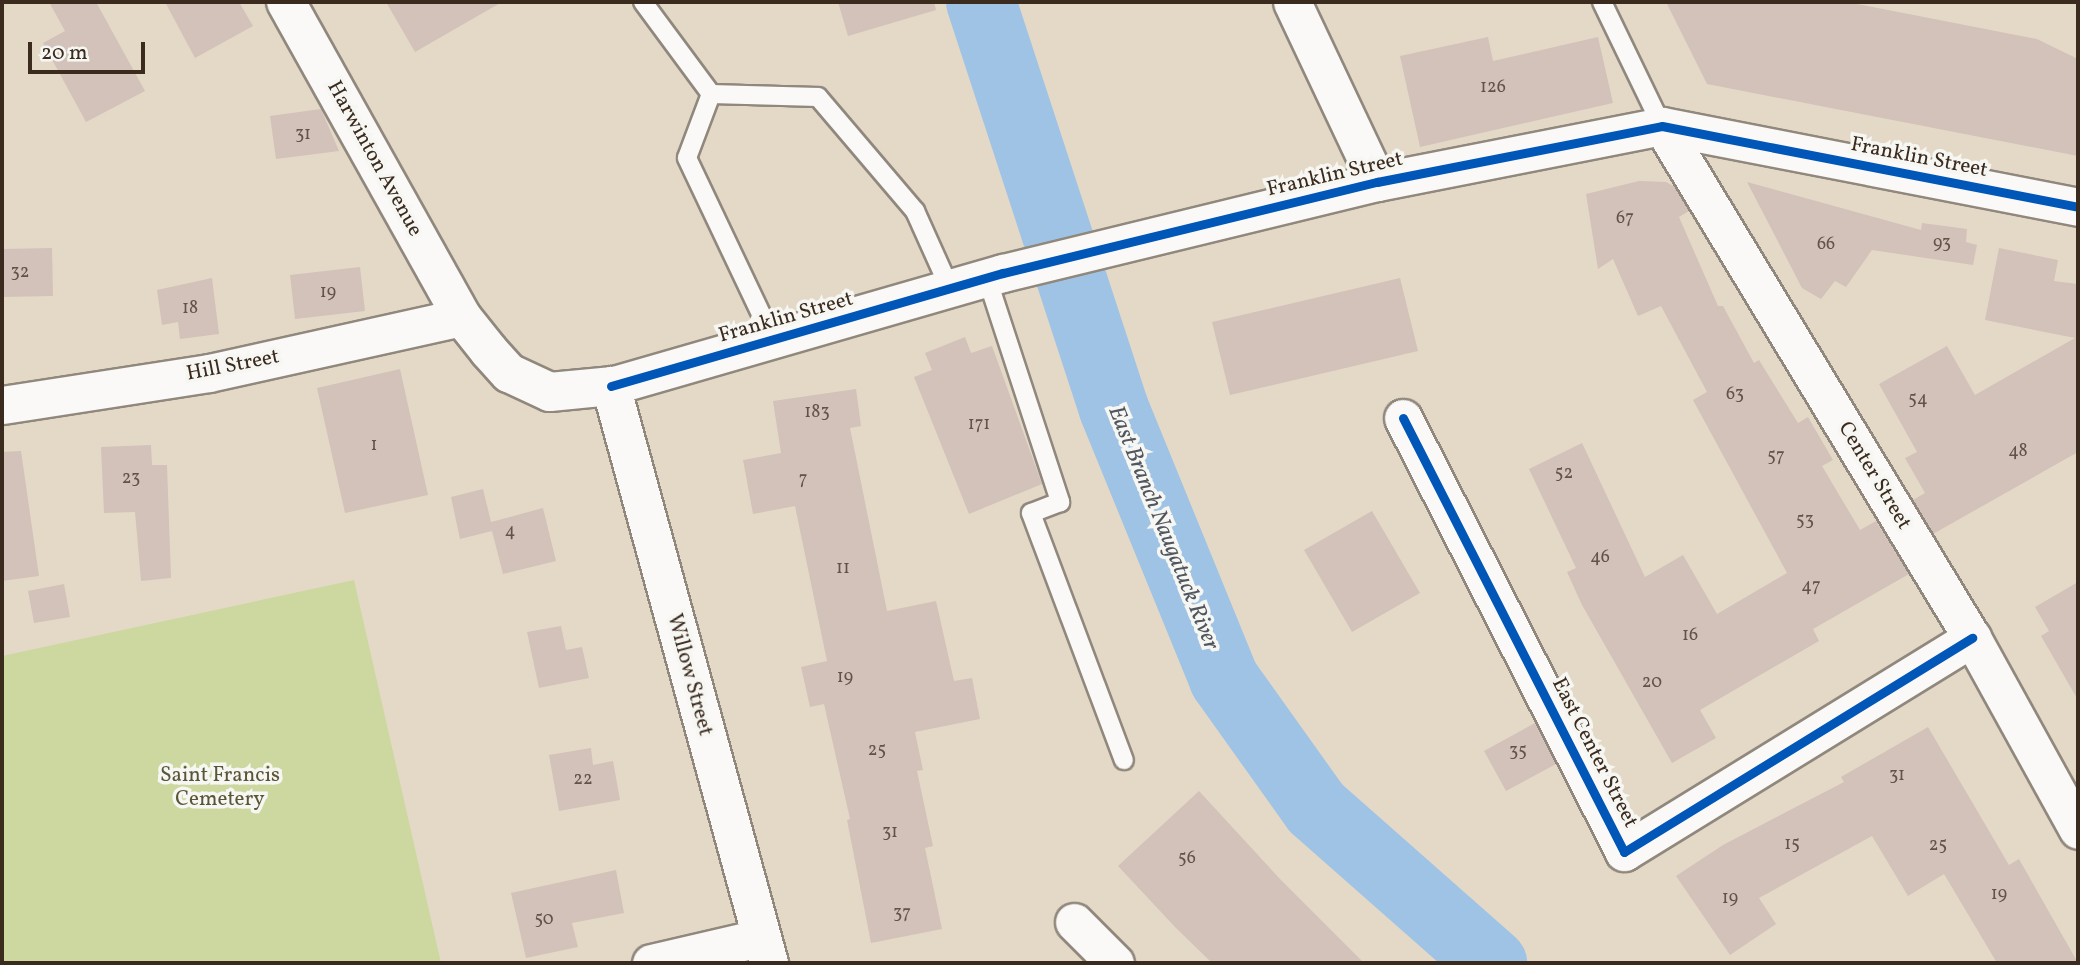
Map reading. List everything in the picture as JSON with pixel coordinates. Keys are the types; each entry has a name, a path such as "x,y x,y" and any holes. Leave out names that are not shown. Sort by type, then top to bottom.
{"main road":[{"name":"Harwinton Avenue","path":"286,2 462,317"},
{"name":"Franklin Street","path":"462,317 509,373 539,388 550,392 611,386"},
{"name":"Willow Street","path":"611,386 764,951"}],"street":[{"path":"1292,2 1377,182"},
{"name":"Franklin Street","path":"611,386 995,275 1377,182 1662,127 2078,207"},
{"name":"Center Street","path":"1662,127 1972,638 2078,830"},
{"name":"Hill Street","path":"2,405 209,373 462,317"},
{"name":"East Center Street","path":"1403,418 1624,852 1972,638"},
{"path":"1074,922 1115,963"},
{"path":"651,963 764,951"}],"lane":[{"path":"643,2 711,94"},
{"path":"1602,2 1662,127"},
{"path":"711,94 818,97 915,211 950,289"},
{"path":"711,94 687,158 773,339"},
{"path":"995,275 1060,502 1031,513 1124,760"}],"green space":[{"name":"Saint Francis Cemetery","path":"354,580 441,963 2,963 2,656"}],"building":[{"path":"49,2 96,2 145,91 86,122 43,43 65,31"},
{"path":"165,2 239,2 253,26 195,58"},
{"path":"386,2 502,2 415,52"},
{"path":"838,2 934,2 936,10 848,36"},
{"path":"1666,2 1847,2 2037,39 2078,59 2078,156 1707,84"},
{"path":"1488,37 1493,61 1598,37 1613,103 1420,147 1400,56"},
{"path":"321,109 339,151 276,159 270,116"},
{"path":"1639,181 1666,182 1675,187 1689,211 1679,217 1718,306 1723,306 1754,363 1759,360 1798,423 1808,417 1833,460 1822,466 1860,530 1876,521 1909,574 1813,629 1819,641 1700,710 1716,738 1672,763 1582,605 1567,572 1576,568 1529,469 1582,443 1645,577 1683,555 1717,614 1787,573 1693,400 1707,392 1661,306 1638,316 1613,259 1598,269 1586,194"},
{"path":"1747,182 1921,230 1922,223 1967,229 1966,242 1977,245 1973,265 1872,250 1846,287 1835,281 1821,299 1802,288"},
{"path":"52,248 53,296 2,297 2,249"},
{"path":"1999,248 2058,260 2054,281 2078,284 2078,452 1933,534 1913,500 1925,493 1905,458 1917,452 1879,384 1947,346 1975,395 2075,338 1985,320"},
{"path":"360,267 365,311 295,319 290,275"},
{"path":"212,278 219,334 180,339 178,322 162,325 157,290"},
{"path":"1400,278 1418,351 1230,395 1212,322"},
{"path":"965,337 971,353 992,346 1042,484 969,514 914,377 932,370 925,353"},
{"path":"400,369 428,495 345,513 317,388"},
{"path":"856,389 861,426 850,428 887,611 936,601 954,681 972,678 980,719 915,732 923,770 917,771 933,846 925,848 942,929 871,943 847,820 850,819 824,704 810,707 801,667 827,661 795,506 753,514 743,460 781,453 773,401"},
{"path":"151,445 152,465 167,465 171,578 141,581 135,512 104,513 101,447"},
{"path":"21,451 39,576 2,581 2,452"},
{"path":"483,489 491,522 543,508 556,561 503,574 492,531 460,539 451,497"},
{"path":"1372,511 1420,593 1352,632 1304,550"},
{"path":"2078,582 2078,700 2041,636 2049,631 2035,607"},
{"path":"64,584 70,617 34,623 28,591"},
{"path":"561,626 566,650 582,647 589,678 539,688 527,632"},
{"path":"1535,723 1556,764 1506,791 1484,751"},
{"path":"1928,727 2009,865 2019,859 2078,963 1997,963 1944,874 1908,896 1872,836 1759,898 1776,924 1730,955 1676,876 1723,845 1844,782 1841,777"},
{"path":"591,748 593,765 613,761 620,800 559,811 549,755"},
{"path":"1199,791 1280,879 1364,963 1212,963 1175,927 1118,866"},
{"path":"616,870 624,913 572,923 578,947 526,958 511,893"}],"waterway":[{"name":"East Branch Naugatuck River","path":"981,2 1114,409 1224,679 1316,808 1492,963"}],"cycle path":[{"path":"611,386 1003,273 1377,182 1662,126 2078,207"},
{"path":"1403,418 1624,852 1972,638"}]}
